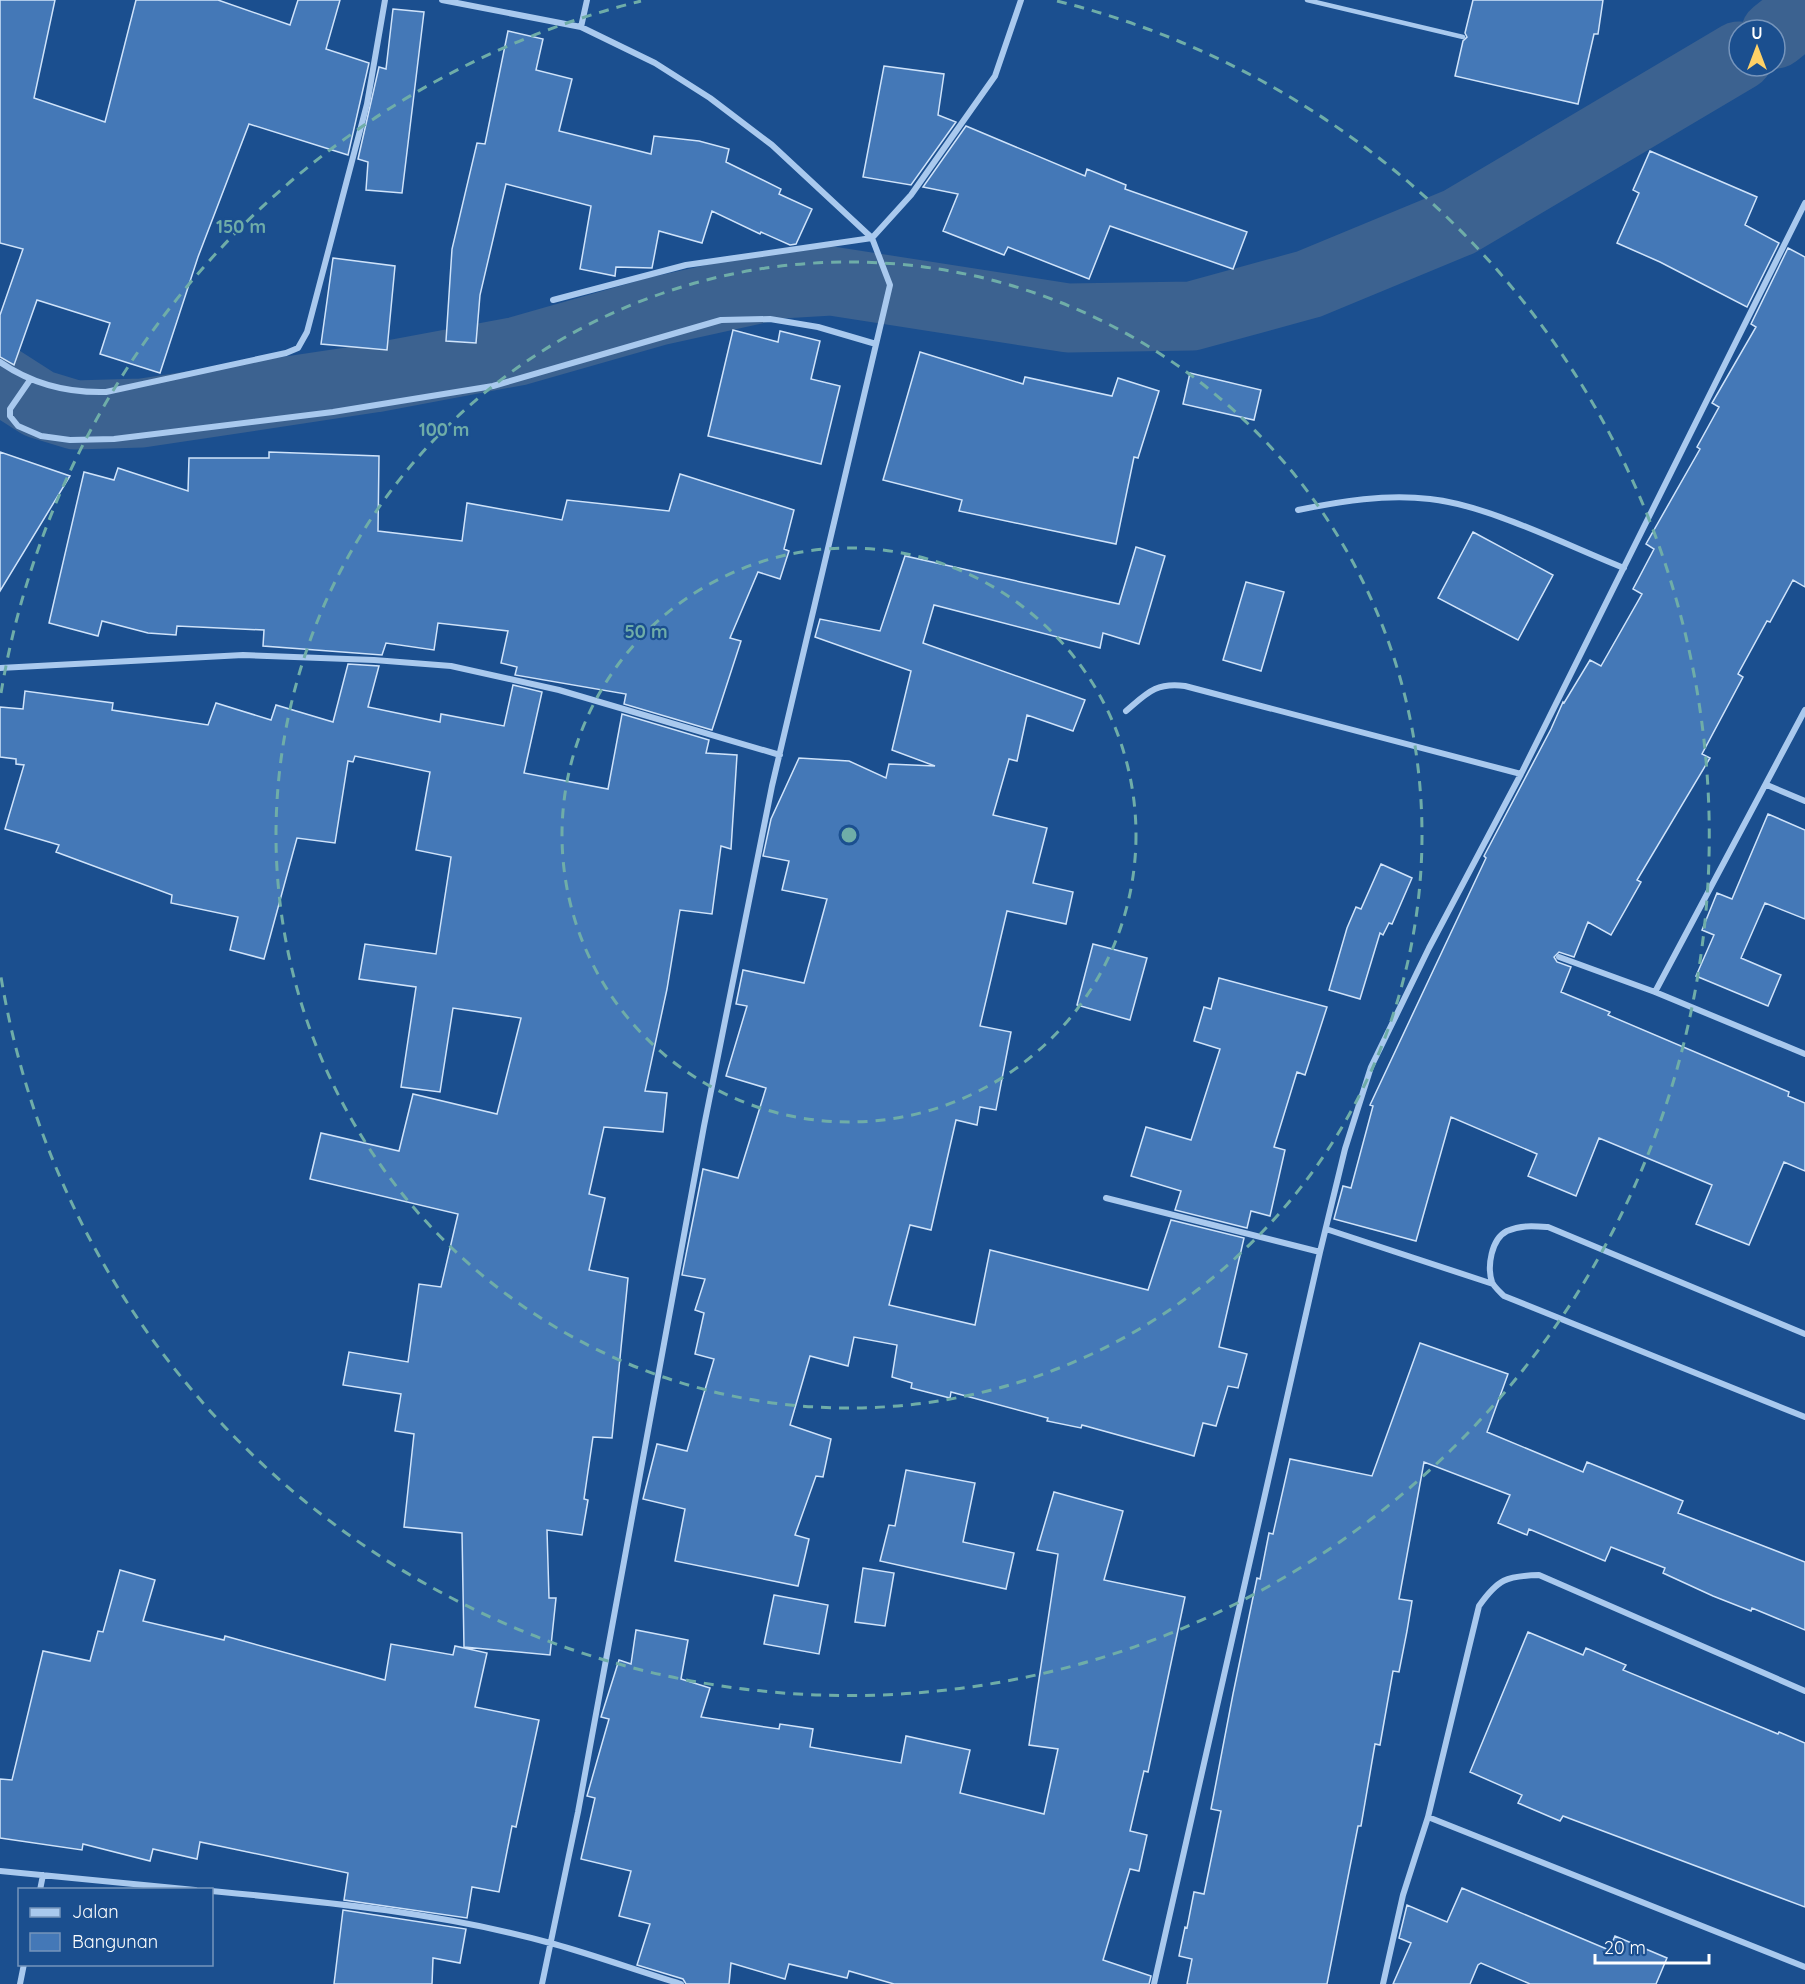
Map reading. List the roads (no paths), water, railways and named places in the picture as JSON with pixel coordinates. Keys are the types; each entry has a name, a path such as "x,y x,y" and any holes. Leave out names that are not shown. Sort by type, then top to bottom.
{"street":[{"path":"0,362 30,380 77,393 106,392 286,353 298,348 307,332 368,104 385,0"},
{"path":"442,0 581,27 655,63 710,98 772,145 872,238 890,285 780,755 704,1126 553,1944 542,1984"},
{"path":"581,27 587,0"},
{"path":"553,300 686,265 872,238 911,195 995,76 1022,0"},
{"path":"1154,1984 1320,1252 1345,1149 1371,1067 1429,948 1521,774 1805,203"},
{"path":"30,380 10,409 13,421 18,426 41,436 69,440 114,439 333,412 493,387 721,320 770,319 818,327 876,344"},
{"path":"1298,510 1354,499 1431,499 1484,512 1624,568"},
{"path":"0,668 243,655 374,660 451,666 559,690 780,755"},
{"path":"1126,711 1154,688 1168,684 1176,685 1521,774"},
{"path":"1655,992 1805,710"},
{"path":"1767,785 1805,801"},
{"path":"1559,957 1655,992 1805,1054"},
{"path":"1106,1198 1320,1252"},
{"path":"1493,1284 1490,1269 1493,1248 1503,1233 1522,1226 1548,1227 1805,1334"},
{"path":"1326,1229 1493,1284 1504,1296 1525,1306 1805,1418"},
{"path":"1383,1984 1403,1895 1428,1817 1479,1606 1492,1587 1510,1576 1539,1575 1805,1691"},
{"path":"1428,1817 1805,1967"},
{"path":"0,1871 175,1888"},
{"path":"40,1888 43,1875"},
{"path":"213,1891 303,1900 433,1918 553,1944 681,1984"},
{"path":"20,1984 24,1966"}],"lane":[{"path":"1307,0 1463,37"}],"waterway":[{"path":"1787,24 1805,10"},
{"path":"0,379 39,404 75,415 142,413 374,378 518,351 658,311 780,284 831,281 1068,318 1192,316 1309,284 1459,222 1727,63"}]}
